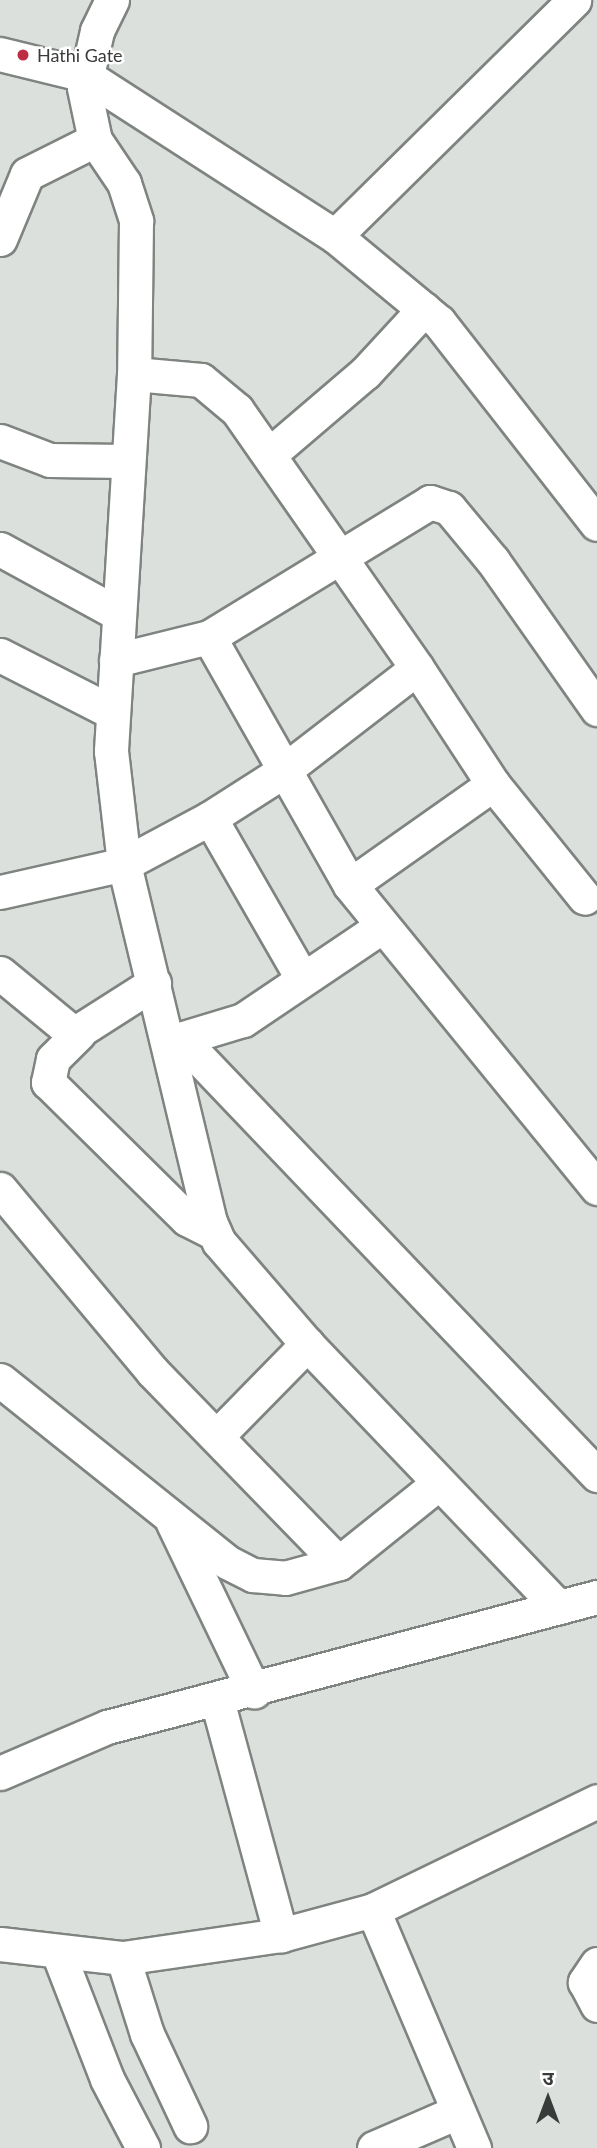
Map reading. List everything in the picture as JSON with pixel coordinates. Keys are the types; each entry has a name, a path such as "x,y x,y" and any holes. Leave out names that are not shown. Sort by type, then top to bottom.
{"street":[{"path":"112,0 85,75 96,140 124,183 136,221 134,374 125,461 112,712 124,864 153,983 176,1041 215,1233"},
{"path":"335,236 574,0"},
{"path":"0,54 85,75 335,236 424,309 461,346 597,524"},
{"path":"0,239 27,174 96,140"},
{"path":"270,454 365,373 424,309"},
{"path":"134,374 176,376 213,387 270,454 493,784 585,898"},
{"path":"0,441 50,460 125,461"},
{"path":"116,660 209,637 338,553 420,504 449,508 597,709"},
{"path":"0,549 117,613"},
{"path":"209,637 282,772 351,885 382,927 597,1188"},
{"path":"0,655 112,712"},
{"path":"0,892 124,864 210,818 282,772 417,668"},
{"path":"351,885 493,784"},
{"path":"210,818 302,978"},
{"path":"176,1041 243,1020 382,927"},
{"path":"0,973 61,1028 79,1033"},
{"path":"153,983 79,1033 53,1059 48,1082 187,1219 215,1233 307,1344 558,1606"},
{"path":"176,1041 597,1475"},
{"path":"0,1189 134,1350 339,1563"},
{"path":"217,1436 307,1344"},
{"path":"0,1380 169,1514 253,1574 285,1578 339,1563 439,1483"},
{"path":"169,1514 254,1691"},
{"path":"0,1773 107,1727 254,1691 597,1597"},
{"path":"217,1700 281,1936"},
{"path":"0,1944 59,1955 122,1958 281,1936 373,1910 597,1801"},
{"path":"373,1910 474,2148"},
{"path":"59,1955 107,2079 143,2148"},
{"path":"122,1958 147,2034 190,2126"},
{"path":"597,1964 585,1982 597,2005"},
{"path":"374,2148 457,2112"}],"place":[{"name":"Hathi Gate","path":"23,55"}]}
